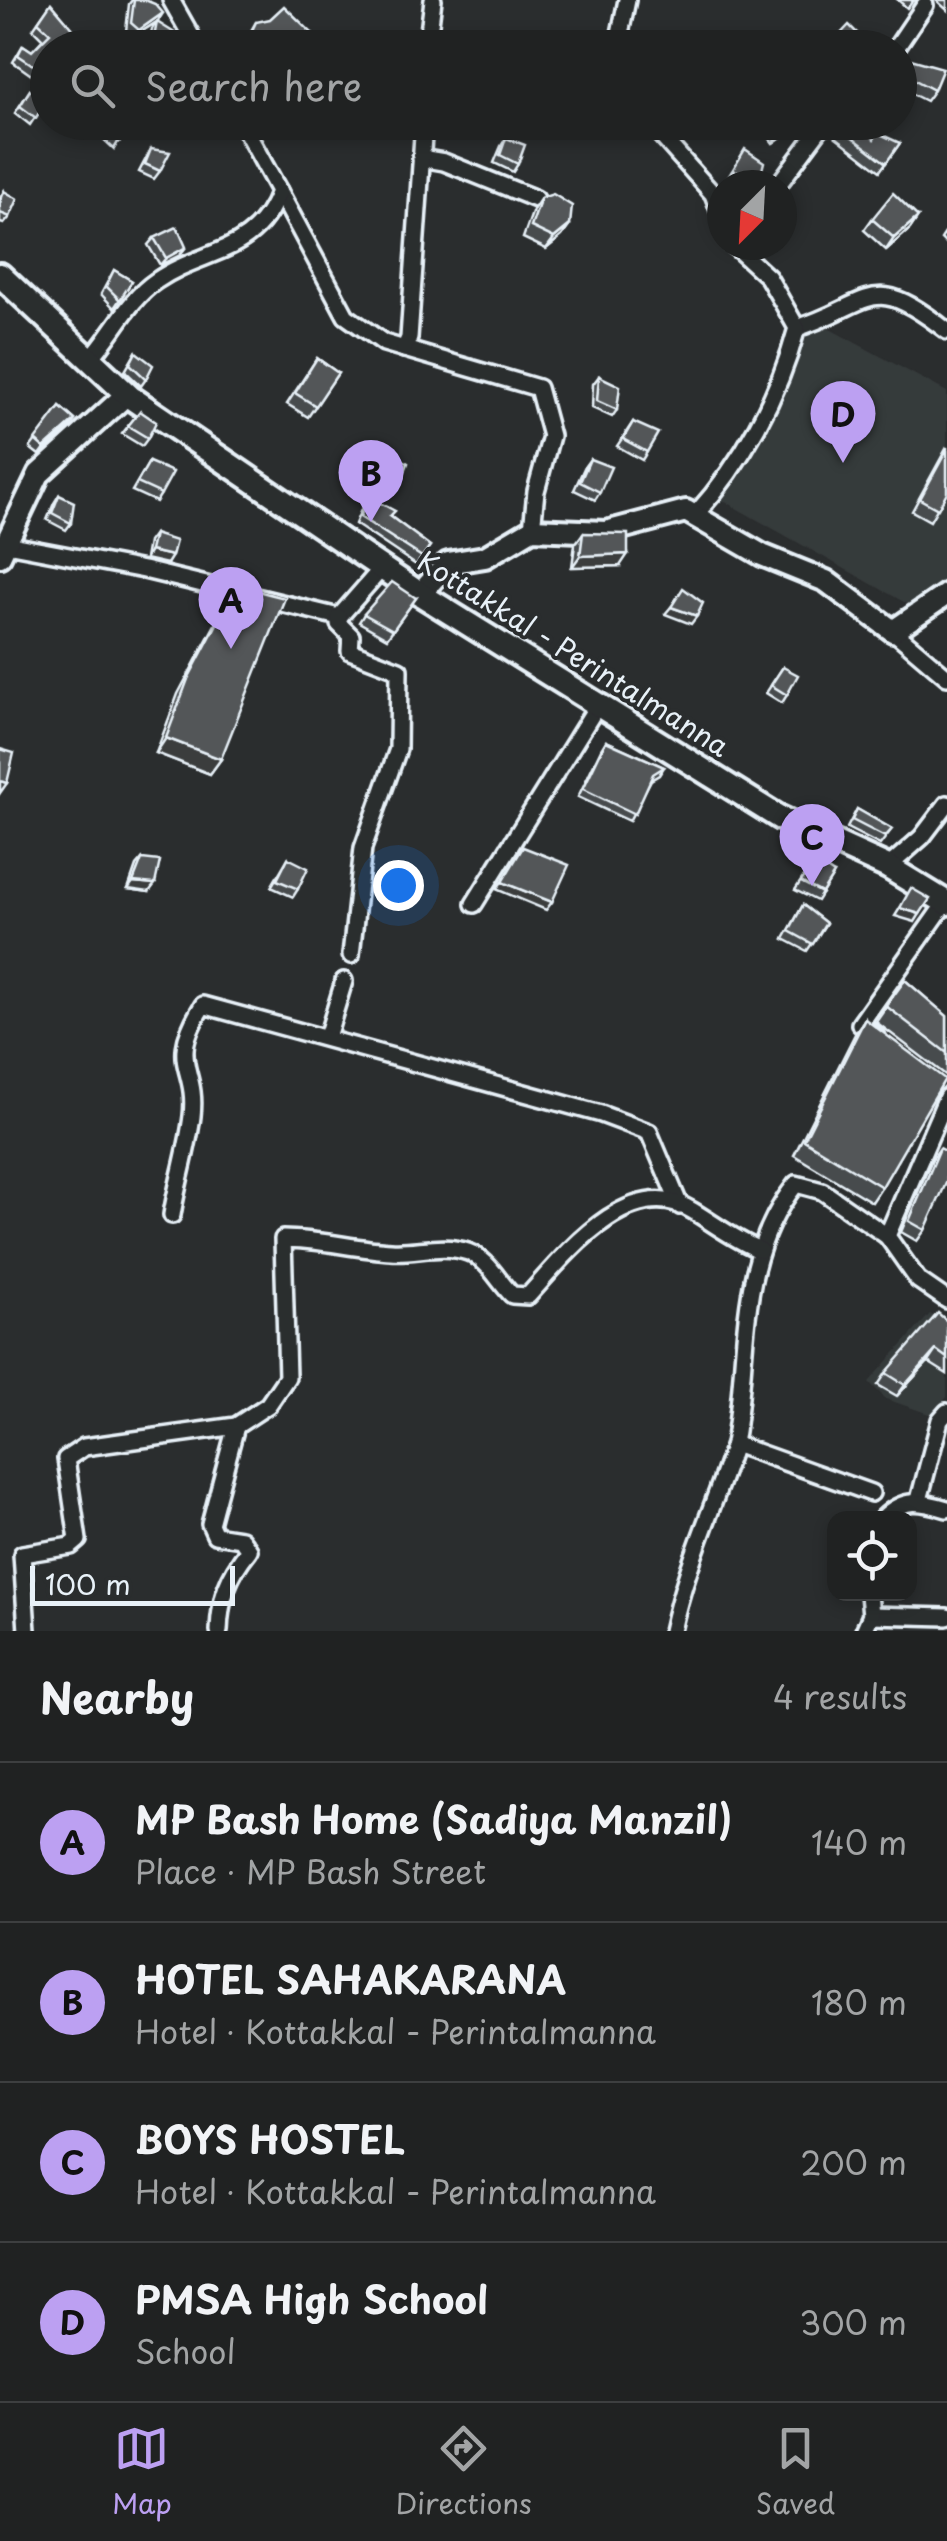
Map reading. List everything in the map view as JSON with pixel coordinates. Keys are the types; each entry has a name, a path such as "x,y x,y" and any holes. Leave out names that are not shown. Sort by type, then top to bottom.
{"main road":[{"name":"Kottakkal - Perintalmanna","path":"0,274 127,394 420,594 780,818 888,866 946,902"}],"street":[{"path":"171,0 188,30"},
{"path":"429,30 433,0"},
{"path":"621,30 627,0"},
{"path":"908,30 925,6"},
{"path":"250,140 346,316 384,343 538,388 550,436 536,491 532,529"},
{"path":"404,348 418,241 422,140"},
{"path":"665,140 707,188"},
{"path":"789,170 812,140"},
{"path":"421,158 454,166 536,199"},
{"path":"90,360 139,294 174,270 230,250 273,208 280,191"},
{"path":"695,515 759,424 788,364 797,328 768,277 749,260"},
{"path":"797,328 870,294 916,306 947,331"},
{"path":"127,394 39,474 3,550 144,570 339,618"},
{"path":"420,594 448,563 485,557 532,529 606,532 686,511 762,556 826,581 947,677"},
{"path":"351,956 364,848 398,749 399,670 350,651 351,636 339,624 339,618 382,568"},
{"path":"893,631 947,594"},
{"path":"474,904 599,703"},
{"path":"888,866 922,837 947,804"},
{"path":"889,1046 860,1024 946,902"},
{"path":"327,1037 344,981"},
{"path":"172,1215 192,1116 181,1058 191,1024 202,1006 602,1114 649,1132 680,1206"},
{"path":"932,1078 947,1089"},
{"path":"887,1236 947,1098"},
{"path":"672,1631 694,1546 717,1498 734,1444 749,1290 760,1250 777,1208 796,1184 822,1191 887,1236 918,1280 947,1300"},
{"path":"27,1631 22,1554 71,1546 78,1540 66,1458 84,1448 236,1426 268,1406 287,1377 282,1239 319,1239 394,1252 422,1246 470,1252 494,1271 512,1295 528,1296 585,1238 618,1212 651,1198 680,1206 760,1250"},
{"path":"919,1500 940,1420 947,1412"},
{"path":"220,1631 220,1604 230,1575 248,1550 240,1539 215,1535 210,1524 236,1426"},
{"path":"734,1444 871,1493"},
{"path":"890,1511 897,1504 919,1500 947,1510"},
{"path":"868,1623 947,1616"}],"shaded area":[{"path":"815,321 947,392 947,580 927,615 720,499"},
{"path":"930,1314 947,1323 947,1397 932,1415 886,1399 869,1382"}],"building":[{"path":"134,0 155,4 163,13 139,30 131,23"},
{"path":"51,3 74,30 47,30 38,22"},
{"path":"284,6 309,30 252,30 256,22 270,19"},
{"path":"23,45 30,50 30,63 18,55"},
{"path":"917,61 943,68 934,90 917,81"},
{"path":"30,90 30,114 20,106"},
{"path":"505,140 525,145 518,164 500,155"},
{"path":"856,140 900,143 886,163"},
{"path":"151,149 170,152 160,171 145,164"},
{"path":"745,149 764,162 762,170 733,170"},
{"path":"4,191 18,199 10,217 0,213"},
{"path":"893,193 918,217 894,238 872,219"},
{"path":"553,194 572,206 570,225 554,238 531,227 541,198"},
{"path":"177,227 186,247 166,258 154,238"},
{"path":"114,270 132,281 120,300 106,286"},
{"path":"136,352 153,365 146,379 130,364"},
{"path":"317,358 338,373 316,406 295,393"},
{"path":"599,376 620,386 617,410 597,401"},
{"path":"60,407 75,420 44,448 35,440"},
{"path":"140,411 156,422 148,438 128,426"},
{"path":"633,422 658,433 647,452 623,439"},
{"path":"947,450 947,492 938,509 920,499"},
{"path":"391,452 408,463 400,485 381,477"},
{"path":"590,459 611,467 600,492 580,482"},
{"path":"149,462 173,472 161,494 137,483"},
{"path":"59,495 74,502 71,523 52,513"},
{"path":"369,497 395,511 390,516 430,546 422,557 360,517"},
{"path":"583,533 628,534 628,554 580,556"},
{"path":"154,534 176,541 172,556 150,551"},
{"path":"392,582 416,598 393,630 364,614"},
{"path":"237,586 285,598 221,759 166,738 188,679"},
{"path":"683,588 703,603 697,616 671,607"},
{"path":"783,667 798,675 787,695 771,685"},
{"path":"606,741 664,767 653,774 635,814 583,789"},
{"path":"0,749 14,753 7,783 0,781"},
{"path":"857,809 892,829 885,837 852,820"},
{"path":"523,847 569,865 552,902 502,882"},
{"path":"288,858 308,868 298,889 277,880"},
{"path":"142,859 160,861 155,884 133,882"},
{"path":"819,864 834,874 822,893 801,882 808,870"},
{"path":"911,888 930,899 920,914 900,908"},
{"path":"803,905 826,923 813,944 789,931"},
{"path":"905,980 947,1016 947,1053 886,1006"},
{"path":"865,1019 945,1079 882,1187 804,1140"},
{"path":"940,1148 947,1152 947,1181 925,1230 909,1221"},
{"path":"938,1313 947,1321 947,1358 936,1350 905,1385 886,1373"}],"place":[{"name":"PMSA High School","path":"843,463"},
{"name":"HOTEL SAHAKARANA","path":"371,522"},
{"name":"MP Bash Home (Sadiya Manzil)","path":"231,649"},
{"name":"BOYS HOSTEL","path":"812,886"}]}
